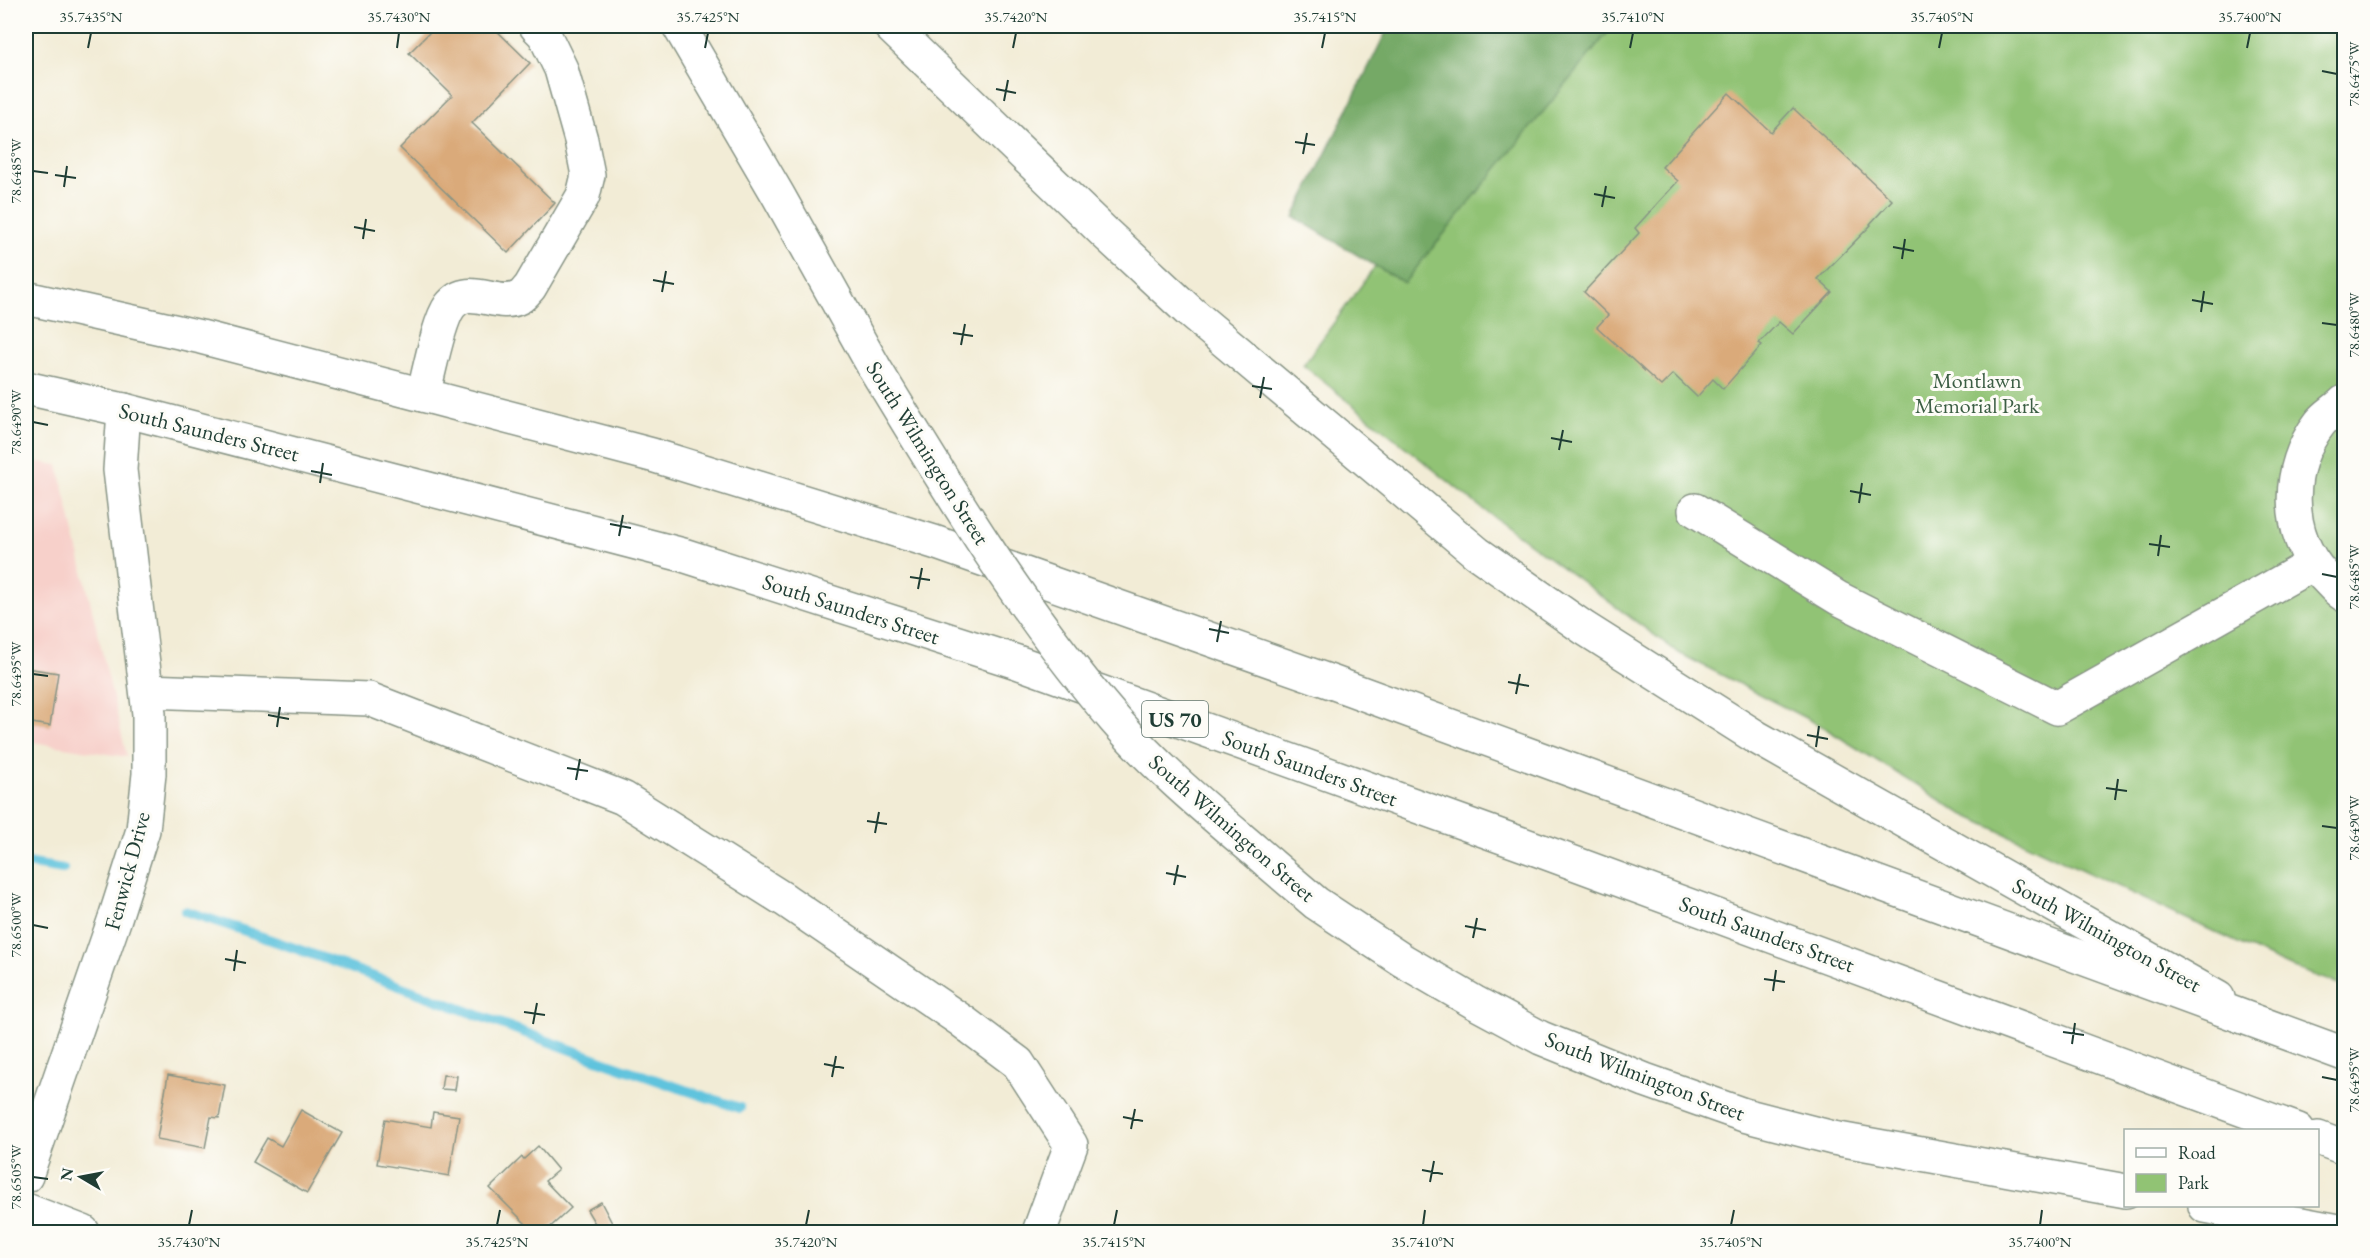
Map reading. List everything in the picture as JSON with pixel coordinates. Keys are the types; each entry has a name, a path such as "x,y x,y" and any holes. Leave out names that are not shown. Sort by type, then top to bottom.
{"main road":[{"path":"423,395 442,325 450,306 460,297 470,294 503,300 520,297 530,287 583,196 588,175 581,140 561,69 544,34 536,26"},
{"name":"South Wilmington Street","path":"678,26 778,195 874,367 974,529 1075,673 1170,778 1316,903 1402,960 1541,1038 1645,1080 1744,1115 1833,1138 2124,1191"},
{"name":"South Wilmington Street","path":"890,26 1189,311 1477,553 1584,628 1756,737 2272,1028 2344,1054"},
{"path":"26,298 201,337 652,455 934,542 1334,683 2272,1028"},
{"name":"South Saunders Street","path":"26,388 124,411 683,555 1017,662 1678,901 2293,1129"},
{"path":"2344,402 2320,423 2300,457 2293,494 2297,531 2313,564 2338,591 2344,594"},
{"name":"Fenwick Drive","path":"26,1176 143,830 149,774 147,691 120,470 124,411"},
{"path":"1695,510 1838,598 2057,708 2313,564"},
{"path":"147,691 369,699 623,798 785,900 962,1021 1018,1063 1071,1145 1039,1233"},
{"path":"2319,1138 2344,1148"},
{"path":"2210,1207 2344,1232"},
{"path":"26,1210 83,1233"}],"shaded area":[{"path":"26,460 58,465 127,757 26,741"}],"green space":[{"path":"1389,26 1613,26 1404,283 1294,217"},
{"name":"Montlawn Memorial Park","path":"1551,26 2344,26 2344,986 2283,964 1961,813 1823,727 1679,653 1484,510 1303,365"}],"building":[{"path":"436,26 492,26 530,63 472,123 555,203 508,253 400,148 452,95 409,53"},
{"path":"1729,93 1771,132 1793,108 1892,200 1818,279 1832,292 1793,334 1779,322 1759,343 1762,345 1723,389 1713,379 1697,397 1673,374 1661,386 1597,327 1608,315 1584,292 1639,233 1635,228 1678,181 1662,167"},
{"path":"26,668 58,673 50,726 26,722"},
{"path":"168,1075 225,1085 219,1118 211,1117 205,1148 157,1139"},
{"path":"443,1075 457,1076 455,1090 441,1089"},
{"path":"301,1110 342,1133 307,1193 253,1162 267,1138 281,1146"},
{"path":"433,1112 459,1116 449,1176 377,1164 385,1119 431,1127"},
{"path":"538,1146 558,1170 545,1181 571,1208 545,1232 534,1232 490,1188 522,1157 524,1159"},
{"path":"601,1202 613,1225 600,1232 587,1210"}],"waterway":[{"path":"26,863 63,869"},
{"path":"185,911 740,1108"}]}
